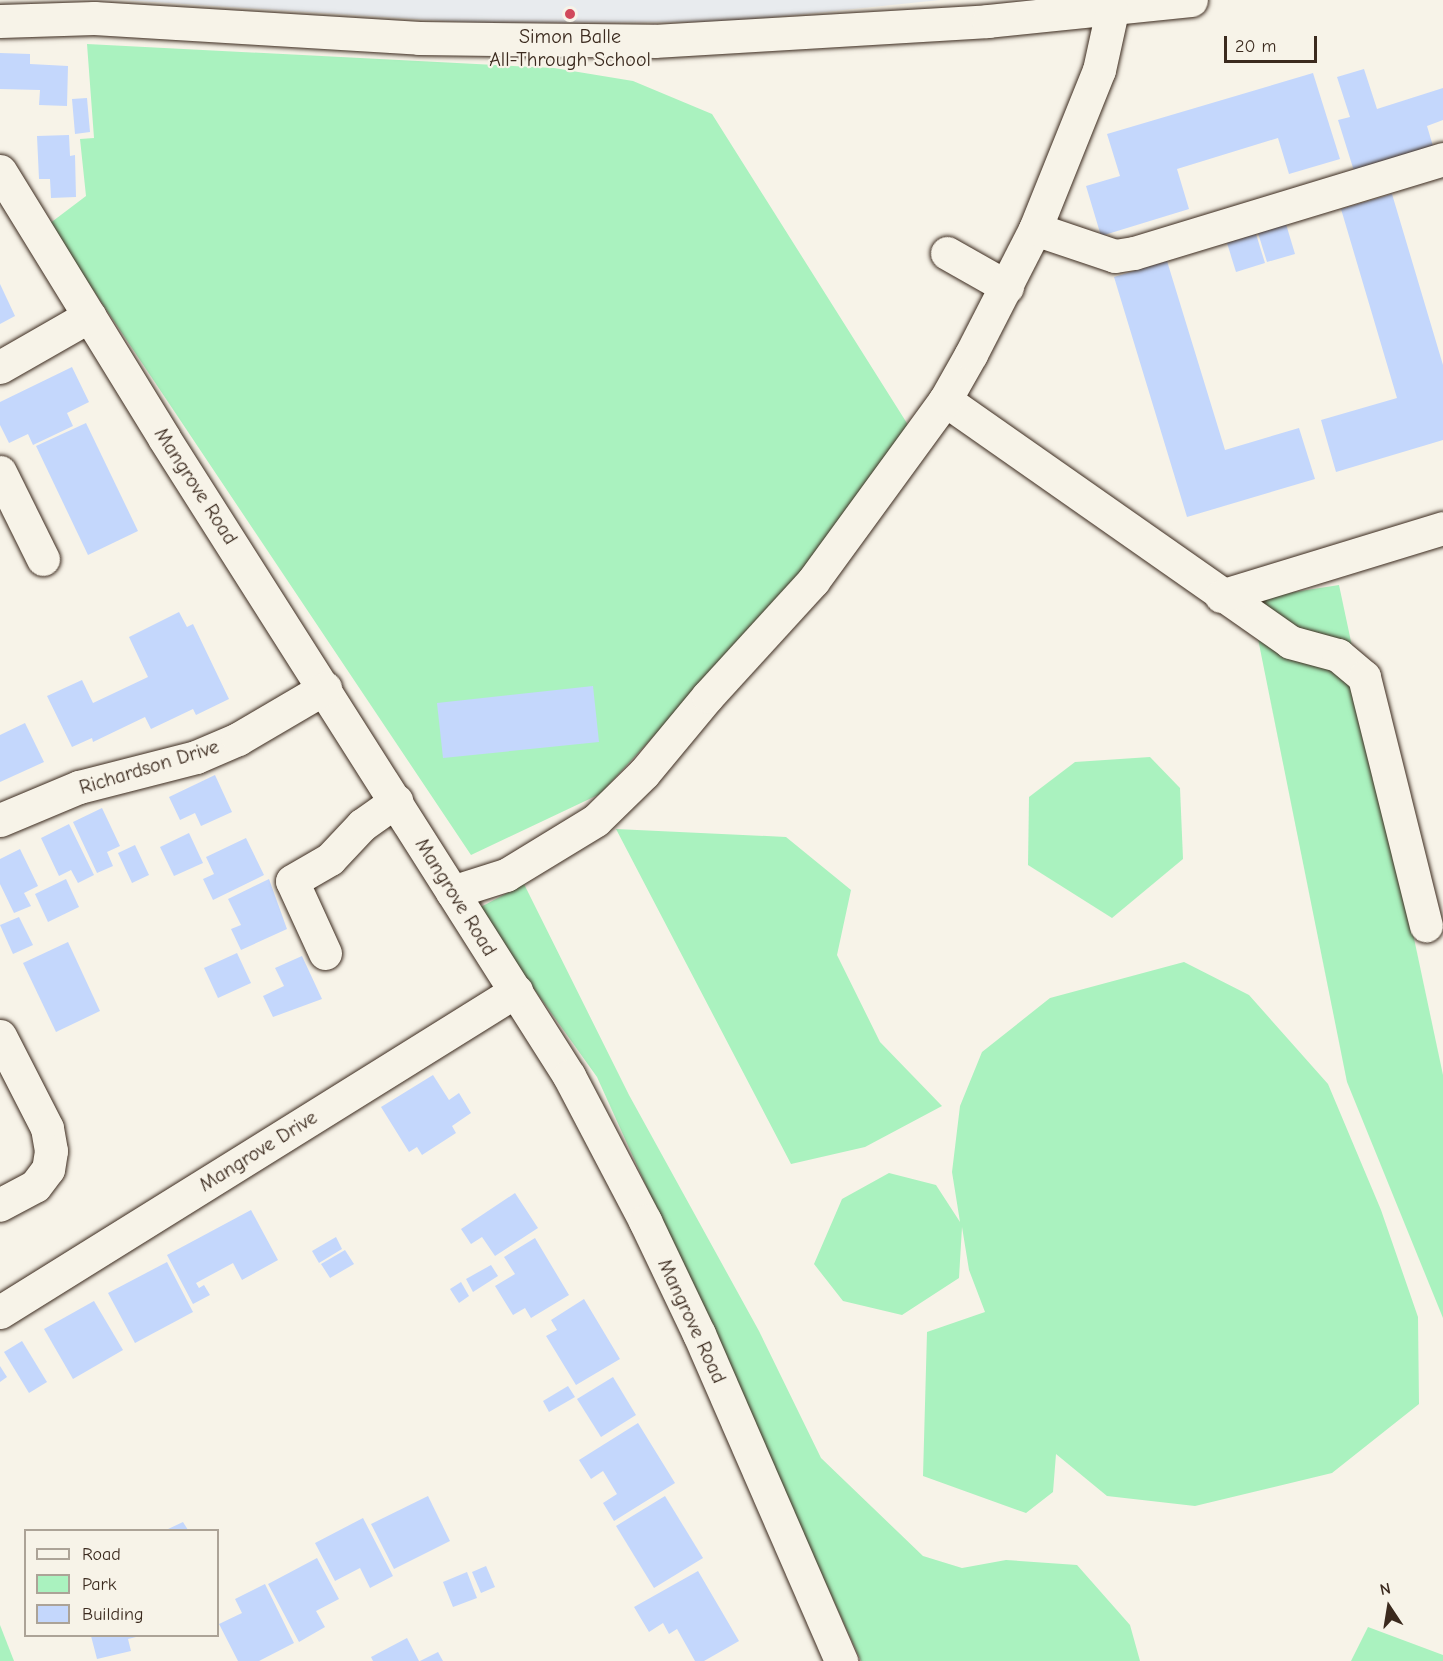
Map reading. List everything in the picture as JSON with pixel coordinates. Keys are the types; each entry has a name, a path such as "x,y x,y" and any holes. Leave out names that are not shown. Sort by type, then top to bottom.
{"street":[{"path":"94,18 151,0"},
{"path":"0,21 44,11 94,18 419,38 654,41 1112,11 1191,0"},
{"path":"452,892 506,875 596,820 644,773 708,696 813,581 945,400 1007,286 1035,229 1099,70 1112,11"},
{"path":"1035,229 1115,256 1134,253 1443,159"},
{"name":"Mangrove Road","path":"0,171 89,316 569,1076 645,1221 841,1661"},
{"path":"947,253 1007,286"},
{"path":"0,366 89,316"},
{"path":"945,400 1221,596 1290,642 1338,655 1364,677 1426,925"},
{"path":"0,472 43,559"},
{"path":"1221,596 1443,528"},
{"name":"Richardson Drive","path":"0,820 79,787 196,757 238,739 326,688"},
{"path":"325,953 292,881 330,859 362,825 396,801"},
{"name":"Mangrove Drive","path":"0,1312 516,991"},
{"path":"0,1036 47,1128 51,1151 48,1169 35,1186 0,1205"}],"shaded area":[{"name":"Simon Balle All-Through School","path":"123,0 940,0 728,22 476,23"}],"green space":[{"path":"87,44 554,68 633,81 712,114 910,428 807,571 600,794 471,855 49,224 86,196 80,139 94,138"},
{"path":"1339,585 1443,1075 1443,1318 1347,1082 1250,599"},
{"path":"1150,757 1180,788 1183,859 1112,918 1028,865 1029,797 1075,762"},
{"path":"616,829 786,837 851,890 837,955 880,1042 942,1106 865,1147 791,1164"},
{"path":"524,884 629,1095 759,1331 821,1458 923,1556 962,1568 1006,1560 1077,1565 1130,1625 1140,1661 861,1661 597,1077 477,909"},
{"path":"1184,962 1249,995 1328,1084 1381,1210 1418,1317 1419,1404 1332,1473 1195,1506 1107,1496 1056,1454 1053,1492 1026,1513 923,1476 927,1332 985,1312 969,1270 962,1227 959,1278 902,1315 843,1301 814,1264 842,1199 889,1173 936,1185 960,1222 952,1172 960,1106 982,1052 1050,998"},
{"path":"0,1625 14,1661 0,1661"},
{"path":"1368,1627 1443,1655 1443,1661 1351,1661"}],"building":[{"path":"0,53 30,54 30,64 68,66 67,106 39,105 40,90 0,89"},
{"path":"1364,69 1377,109 1443,88 1443,120 1427,126 1433,146 1354,171 1338,120 1350,117 1337,77"},
{"path":"1313,73 1340,159 1289,174 1278,138 1177,169 1189,209 1101,236 1086,186 1120,176 1107,134"},
{"path":"87,98 90,132 75,134 72,99"},
{"path":"69,135 70,156 75,155 76,197 51,198 50,179 39,179 37,136"},
{"path":"1392,194 1443,365 1443,440 1336,472 1321,420 1397,398 1341,209"},
{"path":"1286,224 1295,254 1267,262 1258,233"},
{"path":"1256,234 1265,263 1236,272 1227,243"},
{"path":"1167,261 1225,450 1299,428 1315,479 1187,517 1114,277"},
{"path":"0,284 15,316 0,324"},
{"path":"72,367 89,402 67,413 73,426 33,445 28,434 9,443 0,425 0,402"},
{"path":"86,423 138,531 88,555 36,446"},
{"path":"179,612 187,627 193,624 229,699 196,715 193,709 151,729 145,717 93,742 92,738 72,747 47,696 82,680 93,703 148,677 129,637"},
{"path":"593,686 599,742 443,758 437,703"},
{"path":"25,723 44,762 0,782 0,735"},
{"path":"215,775 232,812 201,826 195,813 180,820 169,797"},
{"path":"102,808 120,846 107,852 113,866 97,873 73,822"},
{"path":"69,824 94,875 78,883 71,870 59,876 41,838"},
{"path":"189,833 203,863 174,876 160,847"},
{"path":"246,838 264,875 213,900 203,879 214,874 206,857"},
{"path":"135,845 149,875 132,883 118,853"},
{"path":"20,849 38,886 24,893 31,906 14,913 0,884 0,859"},
{"path":"66,879 79,907 48,922 35,894"},
{"path":"269,879 287,929 241,950 231,929 241,925 228,899"},
{"path":"19,917 33,945 13,954 0,925"},
{"path":"68,942 100,1011 56,1032 23,963"},
{"path":"237,953 251,983 218,998 204,968"},
{"path":"302,956 322,999 273,1017 263,996 284,986 275,968"},
{"path":"433,1075 449,1100 459,1093 471,1113 452,1126 456,1133 422,1155 417,1147 409,1152 381,1107"},
{"path":"515,1193 538,1228 495,1256 482,1237 471,1244 461,1229"},
{"path":"251,1210 278,1260 242,1280 233,1263 196,1283 199,1288 204,1285 210,1295 193,1304 167,1255"},
{"path":"336,1237 342,1249 319,1263 312,1251"},
{"path":"535,1238 569,1295 531,1318 525,1308 513,1315 495,1286 515,1274 504,1257"},
{"path":"345,1250 354,1264 330,1278 321,1264"},
{"path":"167,1262 193,1312 135,1343 108,1293"},
{"path":"491,1265 498,1276 473,1292 466,1279"},
{"path":"461,1282 469,1296 459,1303 450,1289"},
{"path":"584,1299 620,1359 576,1385 546,1336 557,1330 551,1320"},
{"path":"94,1301 123,1350 73,1379 44,1329"},
{"path":"22,1341 47,1382 29,1393 4,1352"},
{"path":"0,1366 7,1377 0,1382"},
{"path":"613,1377 636,1415 601,1437 577,1399"},
{"path":"568,1386 575,1397 549,1412 543,1401"},
{"path":"638,1423 675,1483 614,1521 603,1503 617,1494 603,1471 591,1479 579,1460"},
{"path":"428,1496 450,1541 394,1569 371,1524"},
{"path":"665,1496 703,1558 654,1588 616,1526"},
{"path":"363,1518 393,1576 370,1588 360,1568 335,1581 315,1543"},
{"path":"183,1522 187,1529 168,1529"},
{"path":"317,1558 339,1599 316,1611 325,1627 299,1642 268,1584"},
{"path":"486,1566 495,1587 481,1593 472,1572"},
{"path":"698,1571 739,1641 704,1661 695,1661 677,1629 669,1634 663,1623 649,1632 634,1607"},
{"path":"467,1572 477,1598 453,1607 443,1582"},
{"path":"265,1584 294,1643 259,1661 238,1661 219,1624 242,1613 235,1599"},
{"path":"91,1637 136,1637 128,1639 131,1651 97,1659"},
{"path":"407,1638 419,1661 373,1661 371,1657"},
{"path":"438,1652 443,1661 420,1661"}],"place":[{"name":"Simon Balle All-Through School","path":"570,14"}]}
